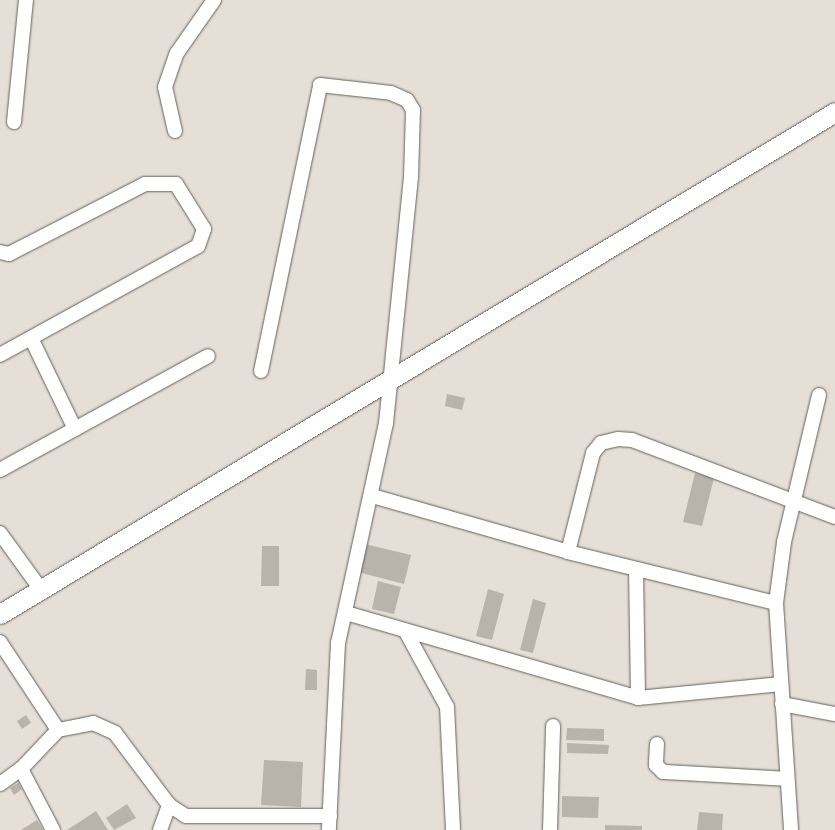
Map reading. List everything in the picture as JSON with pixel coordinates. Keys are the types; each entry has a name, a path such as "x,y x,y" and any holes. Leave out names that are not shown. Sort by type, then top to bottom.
{"street":[{"path":"14,122 26,0"},
{"path":"175,131 165,87 177,53 214,0"},
{"path":"0,784 21,769 58,730 104,725 115,733 169,805 186,816 330,823 338,643 372,496 386,423 389,380 409,206 413,110 407,100 391,92 320,85 261,371"},
{"path":"0,614 40,588 835,112"},
{"path":"0,252 9,254 145,184 176,184 204,229 198,246 0,355"},
{"path":"31,338 75,429"},
{"path":"0,470 208,356"},
{"path":"791,830 786,779 776,602 793,504 819,395"},
{"path":"568,552 593,453 601,443 618,439 632,440 793,504 835,517"},
{"path":"372,496 568,552 776,602"},
{"path":"0,533 40,588"},
{"path":"636,569 638,698"},
{"path":"346,613 638,698 781,684"},
{"path":"406,632 447,707 453,830"},
{"path":"0,642 58,730"},
{"path":"782,704 835,714"},
{"path":"550,830 553,726"},
{"path":"657,744 656,765 663,772 786,779"},
{"path":"21,769 53,830"},
{"path":"160,830 169,805"}],"building":[{"path":"447,394 465,398 462,410 445,406"},
{"path":"695,473 714,478 702,526 683,522"},
{"path":"365,544 411,555 404,584 358,572"},
{"path":"262,546 279,546 279,586 261,586"},
{"path":"378,581 401,587 394,614 372,609"},
{"path":"488,589 504,594 492,640 476,636"},
{"path":"533,599 546,603 533,653 520,650"},
{"path":"306,669 317,670 317,690 305,690"},
{"path":"26,715 31,723 22,729 17,721"},
{"path":"567,728 604,729 604,741 566,740"},
{"path":"567,743 609,745 608,754 567,753"},
{"path":"264,760 303,762 301,807 261,805"},
{"path":"18,783 22,789 14,795 10,788"},
{"path":"562,796 599,797 598,818 562,817"},
{"path":"127,804 136,818 114,830 106,818"},
{"path":"96,811 108,830 67,830"},
{"path":"699,812 723,814 722,830 697,830"},
{"path":"37,820 43,830 21,830"},
{"path":"605,825 642,826 642,830 605,830"}]}
